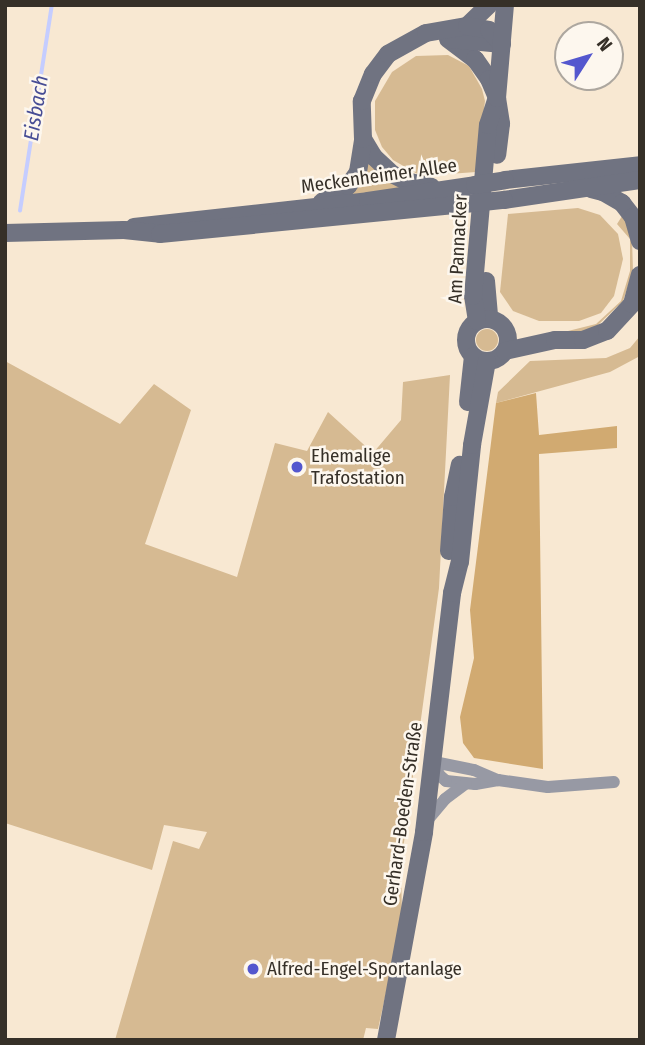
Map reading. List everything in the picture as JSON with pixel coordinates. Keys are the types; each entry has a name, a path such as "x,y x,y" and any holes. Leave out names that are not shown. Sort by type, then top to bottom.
{"main road":[{"path":"467,26 489,5"},
{"name":"Am Pannacker","path":"483,320 501,124 497,98 505,5"},
{"path":"313,207 335,196 353,180 361,163 361,107 369,80 388,54 432,32 467,26 489,30 502,44"},
{"path":"412,40 448,39 502,44"},
{"path":"448,39 479,63 497,98"},
{"path":"363,139 379,162 406,181 421,186 469,191"},
{"name":"Meckenheimer Allee","path":"5,233 124,230 160,234 212,231 469,191 505,180 640,165"},
{"name":"Meckenheimer Allee","path":"124,230 149,223 469,191 503,200 640,180"},
{"path":"587,188 603,191 622,202 634,217 640,243"},
{"path":"505,351 555,341 583,340 614,326 632,304 640,275"},
{"path":"483,320 505,330 555,341"},
{"name":"Gerhard-Boeden-Straße","path":"386,1040 434,762 452,593 449,561 453,497 480,359 466,341 467,332 483,320"},
{"path":"480,359 498,358 505,351 508,338 505,330"}],"street":[{"path":"434,762 474,770 498,780"},
{"path":"434,762 444,780 466,783 498,780 566,788 614,782"},
{"path":"425,824 445,799 466,783"}],"shaded area":[{"path":"448,55 469,66 482,89 485,101 476,172 421,176 393,160 382,147 375,130 375,101 392,72 416,56"},
{"path":"368,158 407,189 344,197"},
{"path":"578,208 600,215 618,234 623,259 614,296 601,313 579,321 539,321 513,311 500,292 508,214"},
{"path":"624,213 632,239 633,271 623,301 597,326 580,332 564,332 596,324 621,301 630,271 630,239 617,224"},
{"path":"487,329 495,332 498,340 495,348 487,351 479,348 476,340 479,332"},
{"path":"640,336 640,356 610,372 496,403 498,392 530,361 606,358 630,348"},
{"path":"5,361 120,424 154,384 191,410 145,544 237,577 275,443 307,451 328,412 373,453 401,420 403,382 450,375 439,588 401,864 402,920 378,1029 366,1028 363,1040 115,1040 173,841 199,849 207,832 164,825 152,870 5,823"},
{"path":"536,393 539,435 617,426 617,448 539,454 543,769 474,758 463,743 460,717 474,658 470,610 496,403"}],"waterway":[{"name":"Eisbach","path":"20,211 52,5"}],"place":[{"name":"Ehemalige Trafostation","path":"297,467"},
{"name":"Alfred-Engel-Sportanlage","path":"253,969"}]}
